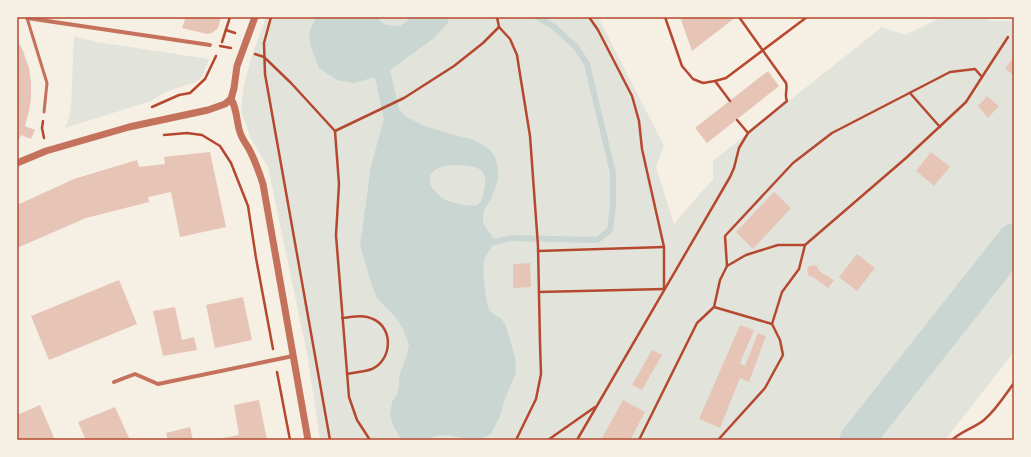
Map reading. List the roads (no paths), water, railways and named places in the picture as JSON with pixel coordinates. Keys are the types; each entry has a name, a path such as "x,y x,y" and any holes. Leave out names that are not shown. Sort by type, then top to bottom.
{"street":[{"path":"17,163 46,150 129,127 208,110 225,104 231,99 237,66 255,17"},
{"path":"27,18 210,45"},
{"path":"231,99 234,104 241,137 250,150 263,184 308,440"},
{"path":"114,382 135,374 158,384 293,356"}],"lane":[{"path":"27,18 47,83 44,112"}],"waterway":[{"path":"495,242 511,238 597,240 610,230 613,207 613,173 587,64 576,47 554,27 538,17"},
{"path":"857,440 1014,241"}]}
